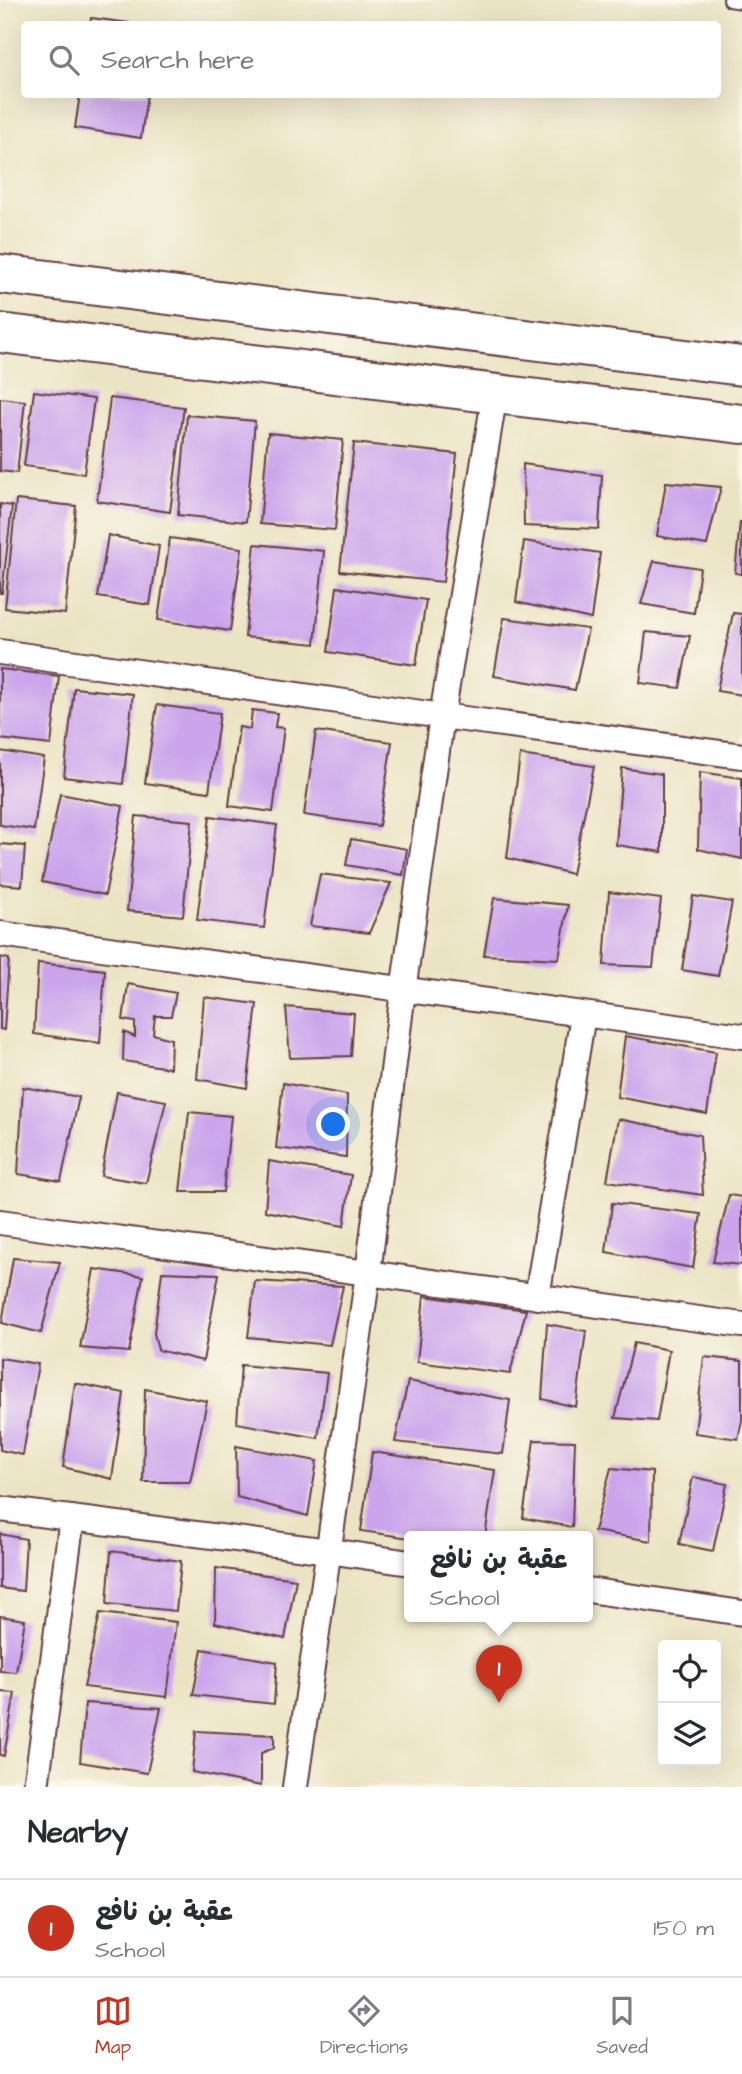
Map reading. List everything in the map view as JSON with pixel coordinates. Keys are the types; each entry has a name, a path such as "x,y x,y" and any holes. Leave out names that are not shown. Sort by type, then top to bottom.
{"main road":[{"path":"0,274 742,366"},
{"path":"0,333 742,424"}],"street":[{"path":"295,1787 368,1273 402,990 442,716 495,393"},
{"path":"0,652 742,757"},
{"path":"0,934 742,1036"},
{"path":"537,1297 583,1015"},
{"path":"0,1222 742,1325"},
{"path":"0,1509 404,1562"},
{"path":"36,1787 72,1518"},
{"path":"593,1591 742,1613"}],"lane":[{"path":"730,0 742,2"}],"building":[{"path":"91,18 114,21 90,21"},
{"path":"79,98 146,98 141,138 75,128"},
{"path":"34,391 94,399 84,474 24,466"},
{"path":"0,398 25,401 17,473 0,471"},
{"path":"110,398 184,407 170,512 97,501"},
{"path":"187,415 255,421 246,522 178,515"},
{"path":"268,433 343,440 335,530 260,524"},
{"path":"354,443 457,454 443,582 340,571"},
{"path":"523,464 602,475 599,529 524,526"},
{"path":"666,482 721,487 707,545 657,536"},
{"path":"16,500 76,506 65,614 5,608"},
{"path":"0,504 12,506 2,593 0,593"},
{"path":"742,522 742,574 735,573"},
{"path":"108,535 159,546 150,605 98,597"},
{"path":"170,538 242,548 230,631 158,620"},
{"path":"524,541 600,553 591,619 516,602"},
{"path":"255,544 324,551 315,644 245,637"},
{"path":"654,561 700,568 694,613 641,604"},
{"path":"337,587 426,600 416,665 328,652"},
{"path":"733,613 742,614 742,695 717,691"},
{"path":"504,618 588,629 575,690 494,676"},
{"path":"646,632 690,636 680,688 640,683"},
{"path":"0,669 59,676 51,745 0,739"},
{"path":"74,688 133,694 123,784 64,777"},
{"path":"157,705 220,713 209,792 145,783"},
{"path":"252,710 277,713 275,727 284,728 273,812 229,806 239,727 250,729"},
{"path":"316,731 392,742 379,826 304,815"},
{"path":"0,751 44,758 34,830 0,825"},
{"path":"520,755 594,766 572,874 507,858"},
{"path":"622,768 662,774 662,852 616,845"},
{"path":"700,772 742,778 742,859 698,849"},
{"path":"60,794 123,806 105,895 42,882"},
{"path":"136,816 192,821 183,916 127,911"},
{"path":"210,816 277,825 264,928 197,920"},
{"path":"351,839 407,849 403,875 346,865"},
{"path":"0,844 25,846 22,886 0,884"},
{"path":"320,874 391,883 369,933 310,926"},
{"path":"609,892 661,899 653,967 604,965"},
{"path":"693,896 732,902 718,976 682,970"},
{"path":"494,898 568,905 559,959 484,955"},
{"path":"0,957 9,959 4,1030 0,1029"},
{"path":"38,963 105,970 100,1043 34,1034"},
{"path":"128,984 176,993 171,1016 155,1016 153,1034 171,1039 170,1068 123,1061 124,1032 135,1037 135,1022 123,1020"},
{"path":"204,997 257,1004 247,1088 197,1079"},
{"path":"286,1007 354,1013 351,1056 290,1058"},
{"path":"625,1036 716,1052 707,1114 617,1097"},
{"path":"283,1083 347,1095 346,1157 276,1148"},
{"path":"23,1087 79,1097 61,1181 18,1174"},
{"path":"117,1092 166,1101 146,1183 101,1176"},
{"path":"189,1112 231,1116 223,1192 180,1192"},
{"path":"618,1119 700,1135 703,1195 607,1181"},
{"path":"269,1161 351,1175 344,1226 265,1211"},
{"path":"729,1195 742,1197 742,1265 713,1262"},
{"path":"612,1203 701,1214 693,1268 606,1252"},
{"path":"13,1258 60,1262 41,1333 2,1323"},
{"path":"94,1269 143,1276 129,1352 80,1348"},
{"path":"162,1272 219,1274 203,1361 158,1350 154,1333"},
{"path":"255,1281 343,1286 330,1345 248,1337"},
{"path":"424,1296 526,1310 510,1374 417,1362"},
{"path":"547,1324 586,1331 576,1407 542,1399"},
{"path":"634,1343 669,1350 657,1421 615,1418"},
{"path":"704,1357 742,1361 742,1420 738,1439 695,1433"},
{"path":"0,1358 38,1364 23,1455 0,1450"},
{"path":"241,1365 327,1373 318,1438 237,1423"},
{"path":"408,1381 510,1400 503,1454 395,1442"},
{"path":"75,1383 124,1393 112,1479 63,1467"},
{"path":"145,1389 207,1401 190,1482 143,1482"},
{"path":"534,1440 575,1441 572,1527 523,1518"},
{"path":"236,1446 317,1461 308,1516 237,1497"},
{"path":"372,1452 495,1470 486,1531 404,1531 404,1537 361,1531"},
{"path":"611,1468 652,1472 651,1541 594,1531"},
{"path":"693,1477 727,1484 713,1551 679,1544"},
{"path":"0,1534 26,1539 23,1591 0,1588"},
{"path":"111,1551 181,1561 176,1611 107,1604"},
{"path":"216,1568 296,1579 285,1639 215,1623"},
{"path":"100,1613 176,1622 167,1697 84,1687"},
{"path":"0,1616 25,1620 16,1672 0,1671"},
{"path":"202,1649 277,1662 274,1704 193,1695"},
{"path":"0,1692 15,1693 4,1756 0,1755"},
{"path":"85,1703 161,1708 147,1773 80,1762"},
{"path":"196,1731 274,1735 274,1748 261,1753 261,1786 192,1772"}],"place":[{"name":"عقبة بن نافع","path":"499,1703"}]}
